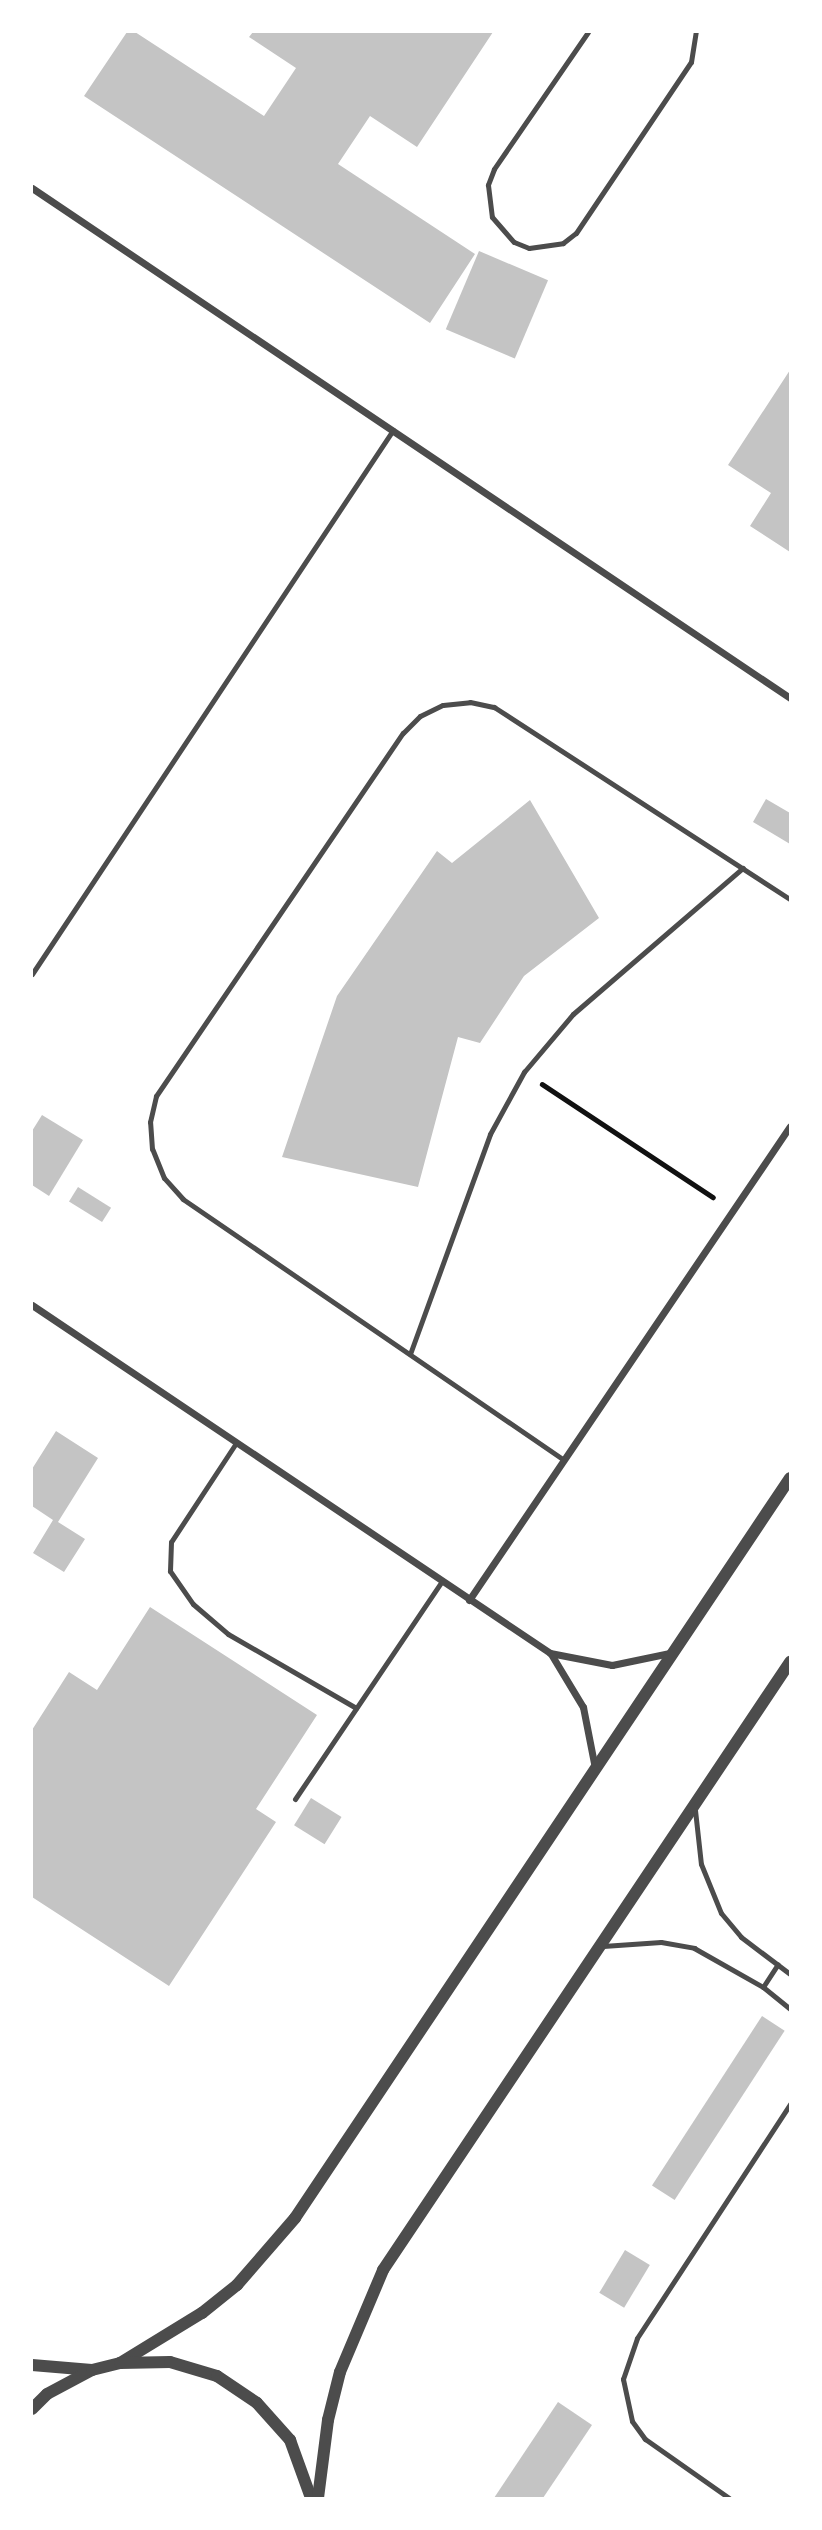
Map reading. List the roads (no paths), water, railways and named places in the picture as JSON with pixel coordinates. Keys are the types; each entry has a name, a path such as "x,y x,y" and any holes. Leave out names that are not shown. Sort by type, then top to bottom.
{"street":[{"path":"32,188 790,698"},
{"path":"469,1600 790,1126"},
{"path":"32,1304 550,1653 612,1665 675,1651"},
{"path":"120,2363 202,2313 268,2252 328,2170 790,1478"},
{"path":"550,1653 583,1707 595,1769"},
{"path":"318,2498 328,2420 340,2372 383,2270 790,1662"},
{"path":"32,2409 47,2394 92,2370 120,2363 181,2365 217,2376 257,2403 290,2440 311,2498"},
{"path":"32,2365 92,2370"}],"lane":[{"path":"588,32 494,169 488,185 487,201 496,224 514,242 530,247 562,243 576,233 691,62 696,32"},
{"path":"32,974 393,430"},
{"path":"564,1460 183,1199 164,1178 152,1149 150,1122 156,1096 403,733 420,716 443,705 470,702 494,707 790,899"},
{"path":"410,1354 489,1134 524,1072 573,1014 743,867"},
{"path":"236,1443 171,1542 170,1571 193,1604 228,1634 356,1708"},
{"path":"295,1799 442,1581"},
{"path":"695,1805 701,1864 721,1913 741,1937 790,1974"},
{"path":"600,1946 661,1942 694,1948 763,1987 790,2009"},
{"path":"763,1987 778,1964"},
{"path":"729,2498 645,2440 632,2421 624,2379 627,2358 790,2104"}]}
